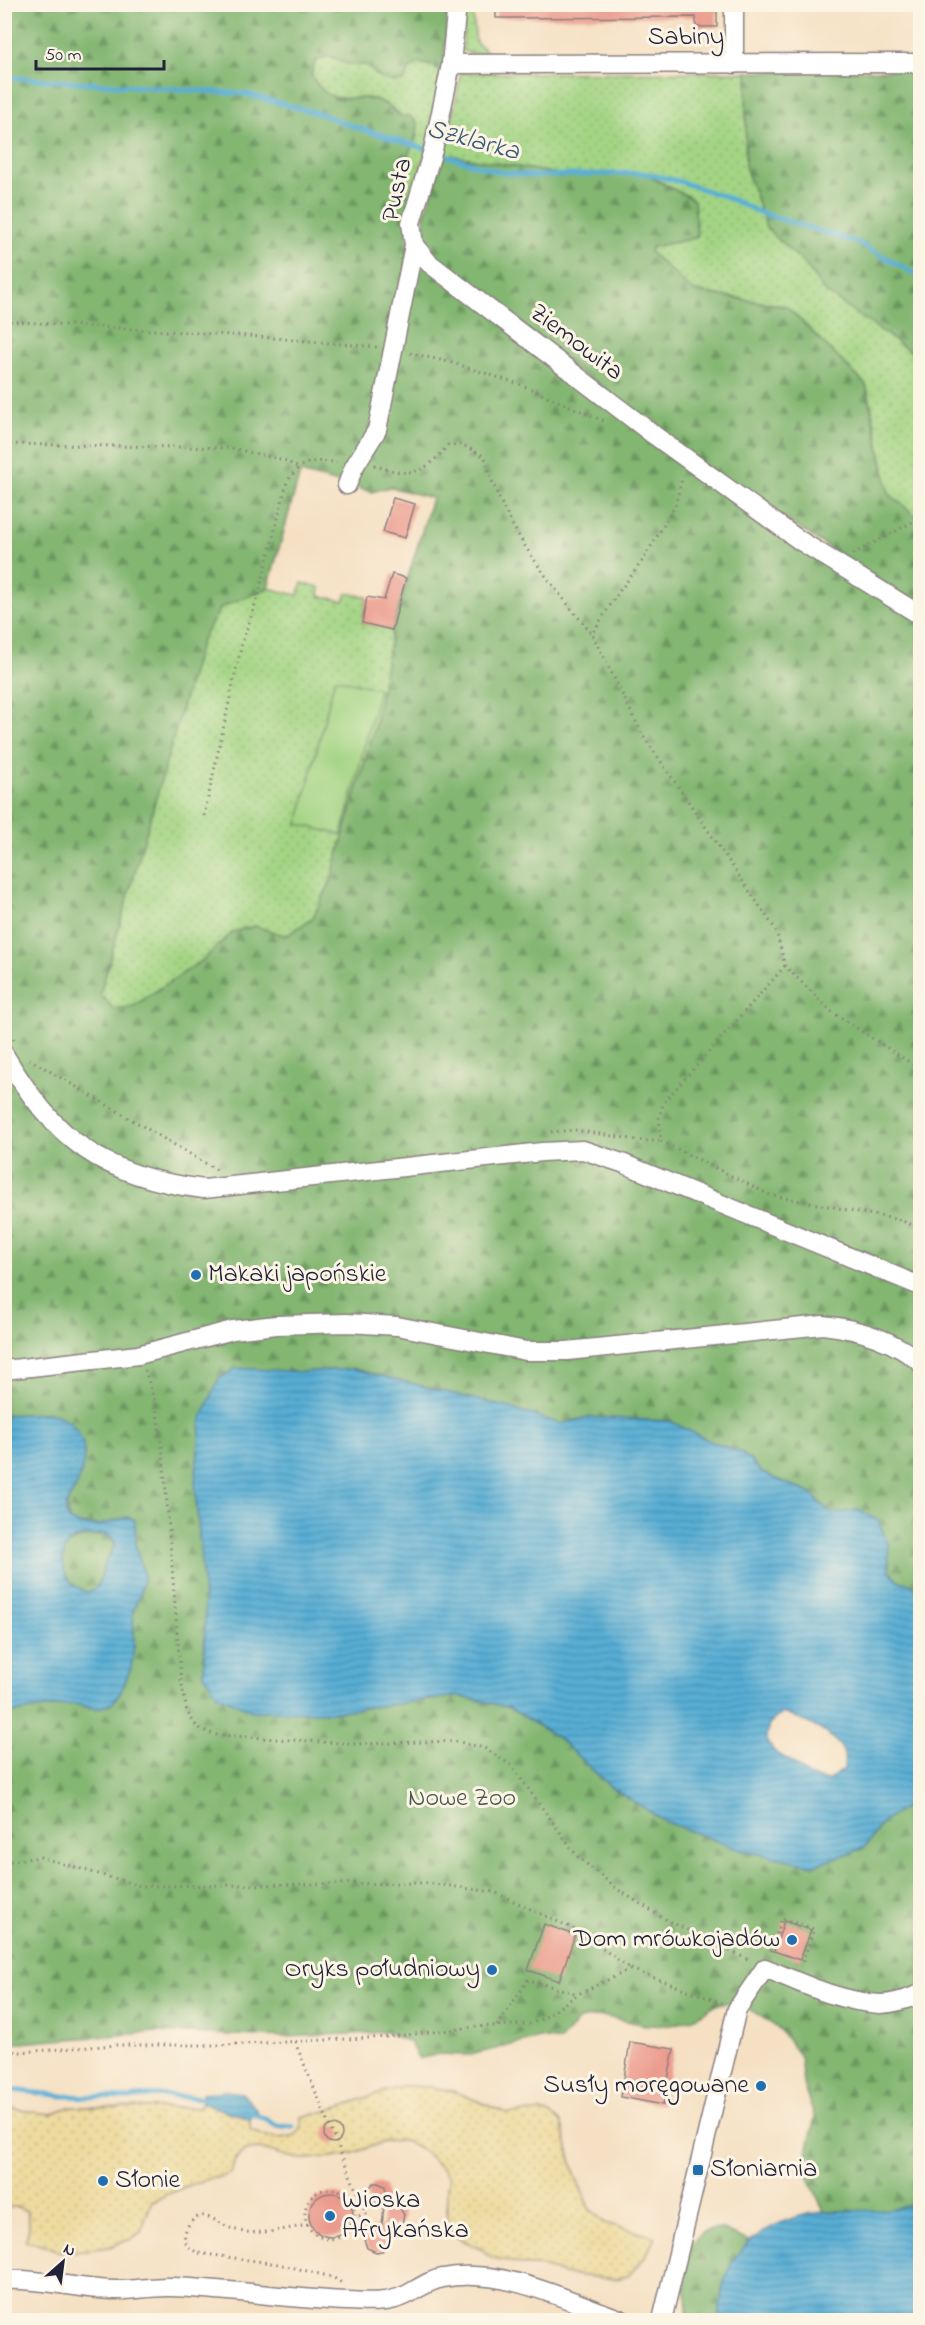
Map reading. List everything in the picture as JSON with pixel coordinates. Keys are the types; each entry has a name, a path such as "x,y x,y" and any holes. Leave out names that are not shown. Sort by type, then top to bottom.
{"street":[{"name":"Pusta","path":"414,245 411,223 433,150 451,64 457,4"},
{"path":"734,4 734,64"},
{"name":"Sabiny","path":"451,64 921,63"},
{"path":"347,485 377,430 414,245"},
{"name":"Ziemowita","path":"414,245 429,263 687,459 799,540 921,615"},
{"path":"10,1048 40,1108 70,1139 110,1164 135,1176 168,1185 204,1190 542,1152 583,1150 622,1163 921,1286"},
{"path":"4,1370 138,1355 233,1330 276,1324 347,1323 397,1326 526,1351 567,1351 823,1325 853,1328 880,1337 921,1362"},
{"path":"662,2320 736,2008 765,1968 855,2000 882,2004 921,1994"},
{"path":"4,2280 33,2279 84,2288 114,2290 170,2286 383,2302 404,2296 440,2278 462,2276 499,2280 536,2288 621,2320"}],"path":[{"path":"4,321 249,336 392,348 453,363 519,384 613,424"},
{"path":"4,444 231,448 284,460 297,467"},
{"path":"204,816 242,643 259,593 287,482 297,467 313,462 342,462 391,471 418,472 433,463 448,446 464,445 485,457 492,486 536,565 592,634 642,734 776,930 785,966 832,1012 921,1069"},
{"path":"592,634 616,596 643,560 675,506 687,459"},
{"path":"836,563 921,518"},
{"path":"661,1141 659,1117 664,1102 785,966"},
{"path":"4,1023 10,1048"},
{"path":"24,1056 214,1169 222,1170"},
{"path":"540,1134 575,1130 644,1141 661,1141 770,1195 900,1220 921,1228"},
{"path":"138,1355 156,1406 163,1454 181,1680 187,1712 197,1727 215,1735 355,1744 454,1741 484,1748 511,1765 578,1857 620,1891 665,1919 765,1968 783,1918 814,1929 796,1980"},
{"path":"4,1862 40,1857 140,1886 426,1883 494,1892 578,1931 631,1969 736,2008"},
{"path":"4,2051 20,2052 117,2045 295,2042 389,2037 528,2024 544,2018 578,1994 631,1969"},
{"path":"497,2026 528,1980 578,1994"},
{"path":"295,2042 366,2214 355,2217"},
{"path":"326,2190 341,2192 352,2202 355,2217 348,2232 334,2239 319,2236 308,2225 306,2218 308,2203 319,2192 326,2190"},
{"path":"308,2225 250,2232 233,2229 204,2216 189,2223 185,2232 185,2240 189,2247 198,2253 278,2264 332,2277 340,2281 346,2289 347,2301"}],"green space":[{"name":"Nowe Zoo","path":"5,5 448,5 443,75 433,66 419,63 410,69 404,81 392,81 379,76 366,65 347,64 330,56 315,61 311,75 328,95 337,98 374,99 385,104 400,116 410,116 418,123 415,140 404,164 401,181 402,190 412,196 407,239 920,623 920,1595 912,1584 898,1581 889,1569 888,1543 858,1510 832,1514 810,1493 764,1474 742,1453 708,1440 588,1417 561,1424 510,1408 354,1369 301,1372 205,1612 204,1674 332,1712 459,1696 508,1707 558,1738 611,1787 740,1850 814,1865 864,1848 882,1823 907,1806 920,1788 920,2203 896,2210 824,2212 804,2167 815,2117 803,2084 800,2056 779,2029 736,2002 716,2004 693,2019 671,2025 646,2025 602,2016 579,2020 560,2041 540,2038 470,2055 438,2054 419,2059 409,2042 387,2032 287,2037 157,2032 19,2043 5,2041 5,1714 73,1704 97,1709 134,1647 133,1610 144,1576 136,1547 135,1520 127,1517 92,1526 70,1521 67,1511 68,1503 76,1487 48,1413 5,1415","holes":["300,473 372,492 390,487 432,498 392,630 375,726 330,883 312,919 286,936 255,926 233,932 203,960 132,1007 114,1009 100,994 201,641 221,607 268,588"]},
{"path":"466,5 472,5 476,42 490,54 468,53 462,50"},
{"path":"330,56 347,64 366,65 379,77 404,81 410,69 419,63 433,66 443,75 426,151 412,196 402,190 401,176 405,161 418,134 387,104 371,99 334,97 326,93 311,75 315,61"},
{"path":"920,70 920,358 824,291 804,263 767,229 745,166 747,72"},
{"path":"747,72 745,166 767,229 804,263 824,291 920,358 920,519 889,494 868,390 785,306 693,291 650,252 652,247 697,236 691,198 643,173 569,176 445,154 461,73"},
{"path":"445,154 569,176 643,173 694,200 697,236 652,247 650,252 693,291 787,307 866,385 889,494 920,519 920,605 864,571 698,461 444,265 425,244 424,215"},
{"path":"302,583 320,587 319,596 344,601 347,593 367,597 362,623 392,630 375,726 330,883 312,919 286,936 255,926 233,932 203,960 132,1007 114,1009 100,994 200,641 221,607 268,588 298,595"},
{"path":"335,678 379,689 342,835 298,824"},
{"path":"103,1534 111,1537 115,1543 104,1565 98,1585 87,1592 76,1587 68,1577 65,1572 64,1554 66,1548 74,1540"},
{"path":"721,2229 751,2242 732,2263 722,2291 719,2320 688,2320 686,2271 692,2246 698,2237 707,2231"}],"sand":[{"name":"Słonie","path":"407,2086 453,2091 507,2113 541,2112 552,2115 561,2122 575,2174 589,2208 605,2223 655,2237 646,2256 628,2276 616,2279 563,2274 539,2266 528,2266 491,2257 481,2249 452,2235 447,2206 449,2177 422,2150 410,2143 396,2140 383,2142 350,2154 304,2159 261,2149 243,2152 234,2162 232,2172 184,2187 151,2203 141,2232 131,2239 109,2247 69,2252 25,2241 29,2226 27,2211 17,2207 6,2208 5,2211 5,2115 13,2109 51,2114 69,2107 199,2108 202,2103 250,2119 250,2129 261,2135 279,2138 297,2134 301,2128 301,2117 328,2111"}],"water":[{"path":"236,1368 301,1372 354,1369 510,1408 561,1424 588,1417 670,1421 708,1440 742,1453 764,1474 810,1493 832,1514 858,1510 878,1520 888,1543 889,1569 898,1581 912,1584 920,1595 920,1788 907,1806 882,1823 864,1848 814,1865 740,1850 664,1821 611,1787 558,1738 508,1707 459,1696 332,1712 253,1711 217,1695 204,1674 205,1612 195,1484 201,1420 219,1378","holes":["782,1713 818,1728 834,1740 844,1754 844,1769 827,1781 808,1776 792,1762 773,1751 766,1738 769,1724"]},
{"path":"48,1413 67,1420 74,1426 84,1448 84,1461 79,1480 66,1505 66,1514 70,1521 92,1526 127,1517 135,1520 136,1547 144,1576 133,1611 134,1647 131,1668 121,1692 113,1703 97,1709 73,1704 5,1714 5,1415","holes":["103,1534 111,1537 115,1543 104,1565 98,1585 87,1592 74,1585 65,1572 63,1560 69,1543 74,1539"]},
{"path":"226,2091 242,2093 258,2111 250,2119 202,2103 202,2093"},
{"path":"920,2203 920,2320 719,2320 724,2284 732,2263 749,2242 772,2227 812,2213 884,2209"}],"building":[{"path":"496,4 717,4 717,27 696,27 696,17 496,18"},
{"path":"393,498 415,504 405,538 383,532"},
{"path":"392,574 406,578 392,630 362,623 367,597 384,600"},
{"name":"Dom mrówkojadów","path":"784,1921 811,1930 800,1960 774,1951"},
{"path":"544,1924 575,1935 559,1981 528,1970"},
{"path":"630,2042 674,2049 663,2105 621,2097"},
{"path":"333,2125 339,2128 342,2134 339,2140 333,2143 327,2140 324,2134 327,2128"},
{"path":"374,2183 385,2186 388,2205 400,2208 404,2215 402,2223 388,2229 388,2245 382,2251 376,2252 367,2248 362,2233 372,2227 382,2226 384,2206 367,2199 368,2189"},
{"name":"Wioska Afrykańska","path":"331,2193 347,2199 353,2215 347,2231 331,2237 315,2231 309,2215 315,2199"}],"waterway":[{"name":"Szklarka","path":"4,77 246,94 321,114 499,172 534,176 643,173 678,181 726,197 761,213 856,242 920,276"},
{"path":"4,2089 64,2096 129,2098 156,2095 207,2098"},
{"path":"250,2112 279,2126 293,2127"}],"place":[{"name":"Makaki japońskie","path":"196,1275"},
{"name":"Dom mrówkojadów","path":"792,1940"},
{"name":"Oryks południowy","path":"492,1970"},
{"name":"Susły moręgowane","path":"761,2086"},
{"name":"Słoniarnia","path":"698,2170"},
{"name":"Słonie","path":"103,2181"},
{"name":"Wioska Afrykańska","path":"330,2216"}]}
